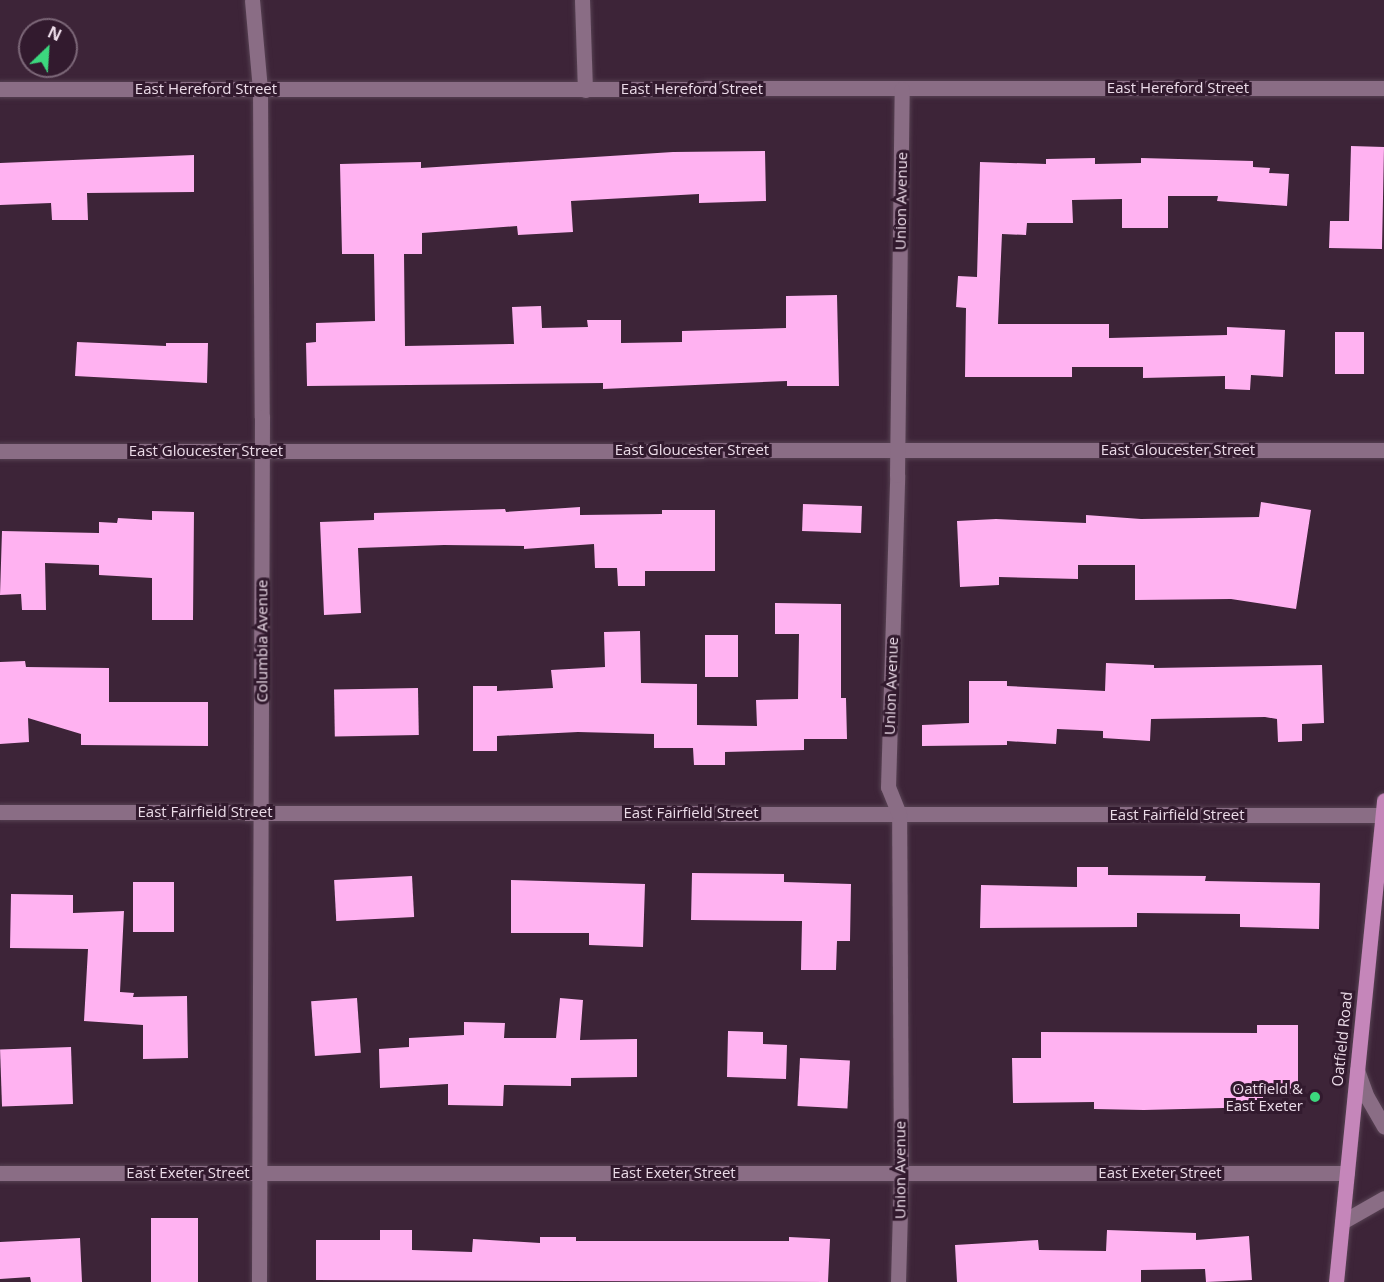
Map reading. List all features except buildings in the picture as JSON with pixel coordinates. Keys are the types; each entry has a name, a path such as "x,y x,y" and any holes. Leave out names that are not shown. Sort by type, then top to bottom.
{"main road":[{"name":"Oatfield Road","path":"1336,1282 1383,808"}],"street":[{"name":"Columbia Avenue","path":"252,0 260,89 262,451 259,1282"},
{"path":"582,0 585,90"},
{"name":"East Hereford Street","path":"0,89 1384,88"},
{"name":"Union Avenue","path":"898,1282 901,1173 899,814 888,787 903,89"},
{"name":"East Gloucester Street","path":"0,451 1384,450"},
{"name":"East Fairfield Street","path":"0,812 899,814 1383,808"},
{"path":"1357,1070 1367,1097 1384,1126"},
{"name":"East Exeter Street","path":"0,1173 1347,1173"},
{"path":"1342,1222 1384,1198"}],"place":[{"name":"Oatfield & East Exeter","path":"1315,1097"}]}
